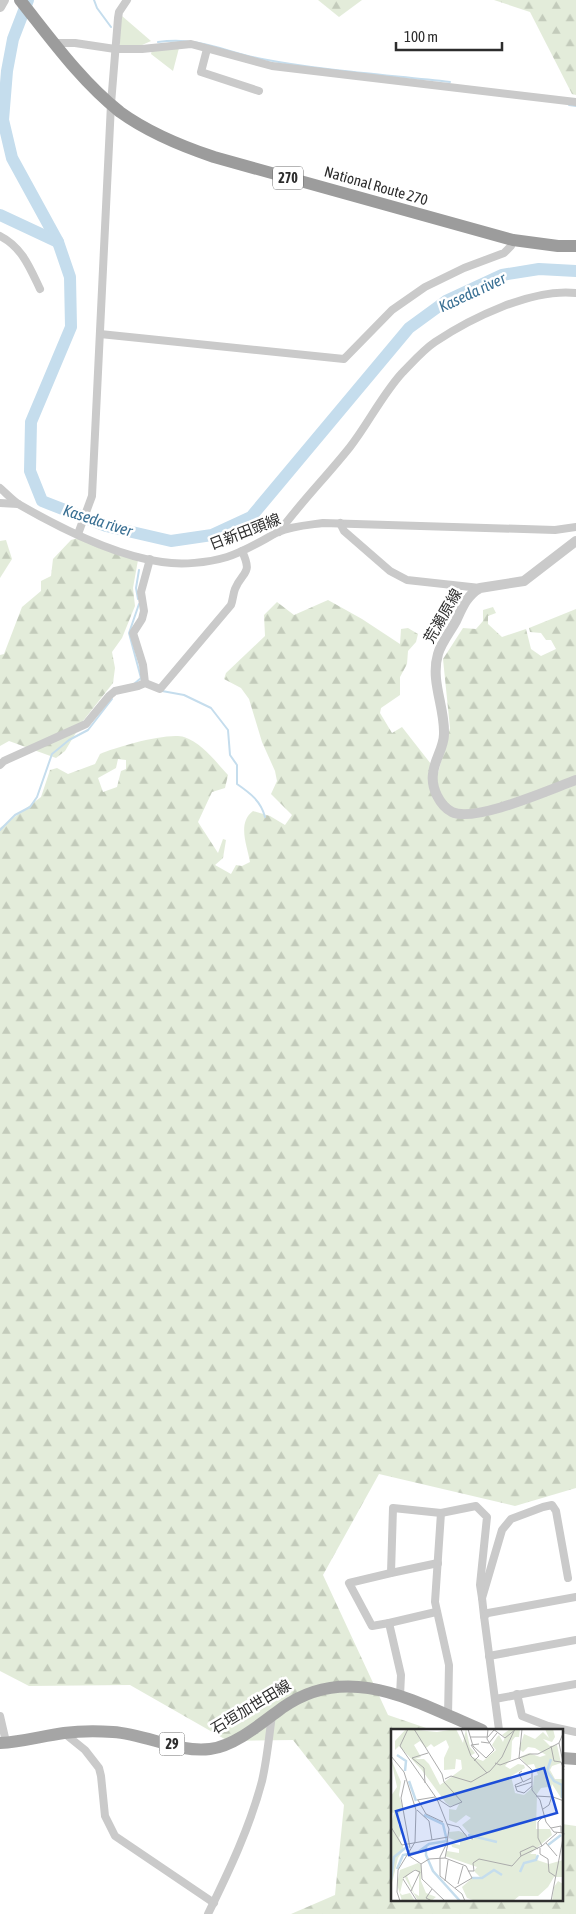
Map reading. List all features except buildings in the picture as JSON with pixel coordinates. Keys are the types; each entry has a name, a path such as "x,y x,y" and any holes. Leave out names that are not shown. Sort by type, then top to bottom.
{"highway":[{"name":"National Route 270","path":"20,0 84,78 111,104 145,128 197,152 513,240 558,246 576,246"}],"main road":[{"name":"石垣加世田線","path":"3,1742 64,1733 116,1732 188,1748 211,1749 225,1745 272,1716 293,1700 307,1693 333,1686 367,1687 400,1696 480,1729"}],"street":[{"path":"0,7 4,0"},
{"path":"78,532 92,498 111,104 118,18 127,0"},
{"path":"54,43 142,49 186,44 249,61 280,67 576,102"},
{"path":"207,49 202,72 259,91"},
{"path":"0,236 18,248 28,263 40,289"},
{"path":"100,334 344,360 364,337 392,310 424,287 464,268 504,253 511,246 513,240"},
{"path":"279,532 349,448 401,375 434,343 489,313 525,299 555,292 576,293"},
{"name":"日新田頭線","path":"0,488 20,505 113,548 162,562 191,562 225,557 261,543 279,532 305,525 340,523 555,530 576,527"},
{"path":"0,503 20,505"},
{"path":"340,523 344,531 390,571 407,580 480,588"},
{"name":"荒瀬原線","path":"576,541 524,581 480,588 474,591 463,604 438,654 435,677 444,734 432,774 439,801 453,812 462,815 512,804 576,780"},
{"path":"0,765 86,724 109,696 115,692 145,683 160,688 231,605 234,591 247,569 248,562 242,551"},
{"path":"145,683 143,665 133,633 142,619 144,611 141,592 150,560"},
{"path":"482,1598 502,1530 511,1520 543,1507 552,1505 556,1511 568,1578"},
{"path":"390,1573 393,1508 442,1513 476,1506 487,1517 480,1585 499,1729"},
{"path":"442,1513 435,1602 449,1665 448,1716"},
{"path":"436,1612 372,1626 349,1583 438,1563"},
{"path":"484,1616 488,1613 576,1597"},
{"path":"389,1623 401,1675 400,1696"},
{"path":"489,1656 576,1640"},
{"path":"495,1699 576,1684"},
{"path":"517,1694 522,1716 562,1729"},
{"path":"0,1716 3,1742"},
{"path":"208,1914 247,1828 259,1791 272,1716"},
{"path":"64,1733 86,1750 98,1768 101,1776 105,1816 115,1836 214,1903"}],"green space":[{"path":"318,0 362,0 339,17"},
{"path":"494,0 576,0 576,95 572,94 530,12"},
{"path":"122,16 151,41 142,45 120,46 120,22"},
{"path":"179,48 173,71 151,54 152,50"},
{"path":"78,538 138,560 133,588 135,606 122,638 112,652 115,668 113,683 83,721 65,751 56,758 9,741 0,746 0,655 4,654 22,607 41,591 41,581 51,576 53,559 71,540"},
{"path":"6,540 12,559 0,578 0,541"},
{"path":"328,600 362,619 400,644 401,629 408,628 418,634 416,642 408,651 407,664 400,677 400,695 381,708 380,713 392,733 402,727 438,773 450,728 443,659 463,628 476,629 483,621 483,610 493,607 496,613 488,616 488,624 502,637 526,629 531,649 541,656 556,649 551,640 546,640 541,633 530,632 529,628 576,609 576,1488 515,1506 379,1474 323,1575 388,1715 429,1729 391,1729 391,1902 564,1902 564,1824 576,1826 576,1914 291,1914 335,1895 344,1805 293,1740 228,1741 130,1685 29,1686 0,1671 0,828 41,797 50,770 57,768 68,774 95,764 100,754 118,748 155,738 184,737 203,748 228,775 225,788 212,792 198,822 218,853 223,839 226,840 223,858 215,865 231,874 236,865 242,866 250,862 244,835 245,822 248,816 253,811 270,816 285,825 292,815 271,794 277,781 275,771 262,742 249,699 241,688 224,679 226,673 265,636 264,615 277,602 294,615","holes":["118,759 126,760 126,769 121,771 117,787 103,792 98,778 116,768"]}],"waterway":[{"name":"Kaseda river","path":"28,0 13,39 7,71 3,120 12,158 58,242 70,277 71,327 31,422 30,471 42,501 106,526 171,541 212,535 251,517 409,328 446,301 502,275 539,269 576,271"},
{"path":"94,0 97,8 111,27"},
{"path":"158,42 186,41 285,63 332,70 450,82"},
{"path":"569,105 576,106"},
{"path":"0,215 58,242"},
{"path":"138,599 136,588 139,570"},
{"path":"134,684 141,678 129,633 139,604"},
{"path":"162,691 184,695 211,708 228,730 230,755 237,765 237,784 251,794 258,802 265,817"},
{"path":"0,830 15,815 30,807 37,797 52,754 69,740 88,730 112,699"}]}
